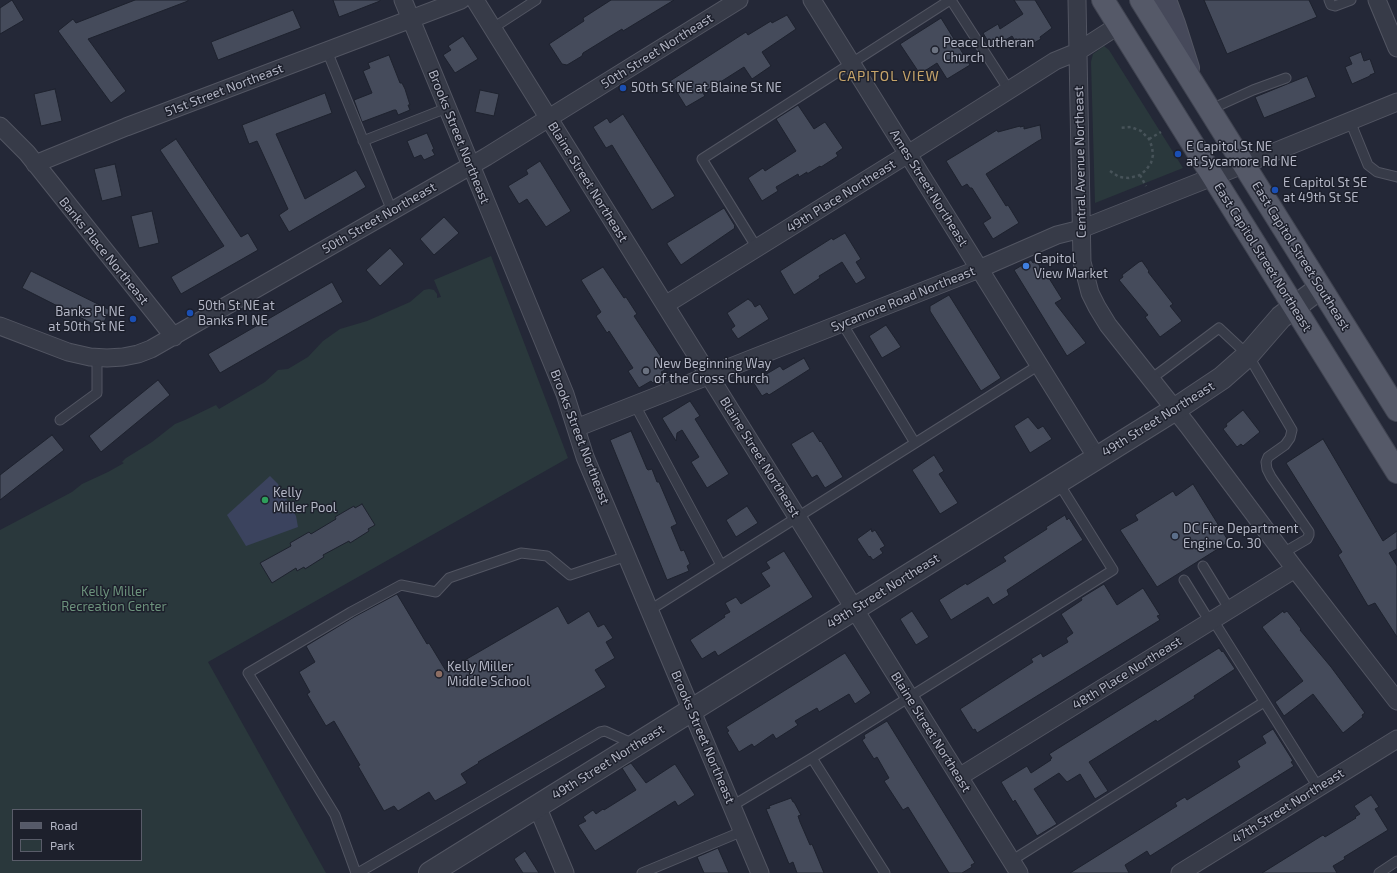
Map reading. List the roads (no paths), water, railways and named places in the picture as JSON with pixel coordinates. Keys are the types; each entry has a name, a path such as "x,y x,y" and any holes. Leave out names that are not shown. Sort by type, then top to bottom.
{"main road":[{"name":"East Capitol Street Northeast","path":"1103,0 1119,25 1229,171 1294,306 1397,472"},
{"name":"East Capitol Street Southeast","path":"1141,0 1209,110 1229,171 1320,288 1397,410"},
{"path":"1165,0 1193,83"}],"street":[{"name":"Brooks Street Northeast","path":"403,0 565,394 585,457 760,873"},
{"name":"51st Street Northeast","path":"35,164 126,127 461,0"},
{"name":"Blaine Street Northeast","path":"475,0 1015,867"},
{"name":"50th Street Northeast","path":"1,328 68,352 97,358 118,358 138,354 151,349 471,166 739,0"},
{"name":"Ames Street Northeast","path":"812,0 1097,458"},
{"name":"Central Avenue Northeast","path":"1077,0 1082,262 1090,293 1108,325 1397,700"},
{"path":"1377,0 1397,48"},
{"name":"49th Place Northeast","path":"665,305 1008,90 1055,62 1077,52 1119,25"},
{"name":"Sycamore Road Northeast","path":"576,428 979,269 1057,235 1081,229 1229,171 1397,102"},
{"path":"0,126 22,148 35,164"},
{"name":"Banks Place Northeast","path":"35,164 174,337"},
{"name":"49th Street Northeast","path":"430,873 1174,410 1222,378 1248,355 1281,317 1320,288"},
{"name":"48th Place Northeast","path":"960,777 1295,569"},
{"name":"47th Street Northeast","path":"1180,873 1397,739"},
{"path":"537,806 565,873"}],"lane":[{"path":"493,28 536,0"},
{"path":"757,248 702,159 950,0 1008,90"},
{"path":"1329,0 1331,6 1335,6 1352,0"},
{"path":"327,52 392,211"},
{"path":"1209,110 1253,90 1286,78"},
{"path":"363,141 448,108"},
{"path":"1350,121 1368,165 1377,172 1397,177"},
{"path":"842,323 915,443"},
{"path":"1151,379 1219,328 1248,355 1292,430 1290,438 1285,445 1268,457 1266,462 1267,469 1309,532 1309,535 1307,539 1283,553"},
{"path":"60,420 97,393 97,358"},
{"path":"650,610 1039,365"},
{"path":"635,404 721,565"},
{"path":"732,806 812,758 1113,570 1058,482"},
{"path":"627,556 570,575 547,556 521,553 449,578 436,592 401,585 351,612 248,673 335,815 357,873 600,732 605,730 635,745"},
{"path":"1203,566 1230,610"},
{"path":"1184,580 1318,787"},
{"path":"1015,867 1264,702"},
{"path":"812,758 885,873"},
{"path":"642,873 659,870 743,831"},
{"path":"1379,873 1397,862"}],"water":[{"name":"Kelly Miller Pool","path":"270,476 278,484 296,516 298,527 246,546 227,515"}],"place":[{"name":"Peace Lutheran Church","path":"935,50"},
{"name":"50th St NE at Blaine St NE","path":"623,88"},
{"name":"E Capitol St NE at Sycamore Rd NE","path":"1178,154"},
{"name":"E Capitol St SE at 49th St SE","path":"1275,190"},
{"name":"Capitol View Market","path":"1026,266"},
{"name":"50th St NE at Banks Pl NE","path":"190,313"},
{"name":"Banks Pl NE at 50th St NE","path":"133,319"},
{"name":"New Beginning Way of the Cross Church","path":"646,371"},
{"name":"Kelly Miller Pool","path":"265,500"},
{"name":"DC Fire Department Engine Co. 30","path":"1175,536"},
{"name":"Kelly Miller Middle School","path":"439,674"}],"district":[{"name":"CAPITOL VIEW","path":"889,76"}],"park label":[{"name":"Kelly Miller Recreation Center","path":"114,600"}]}
